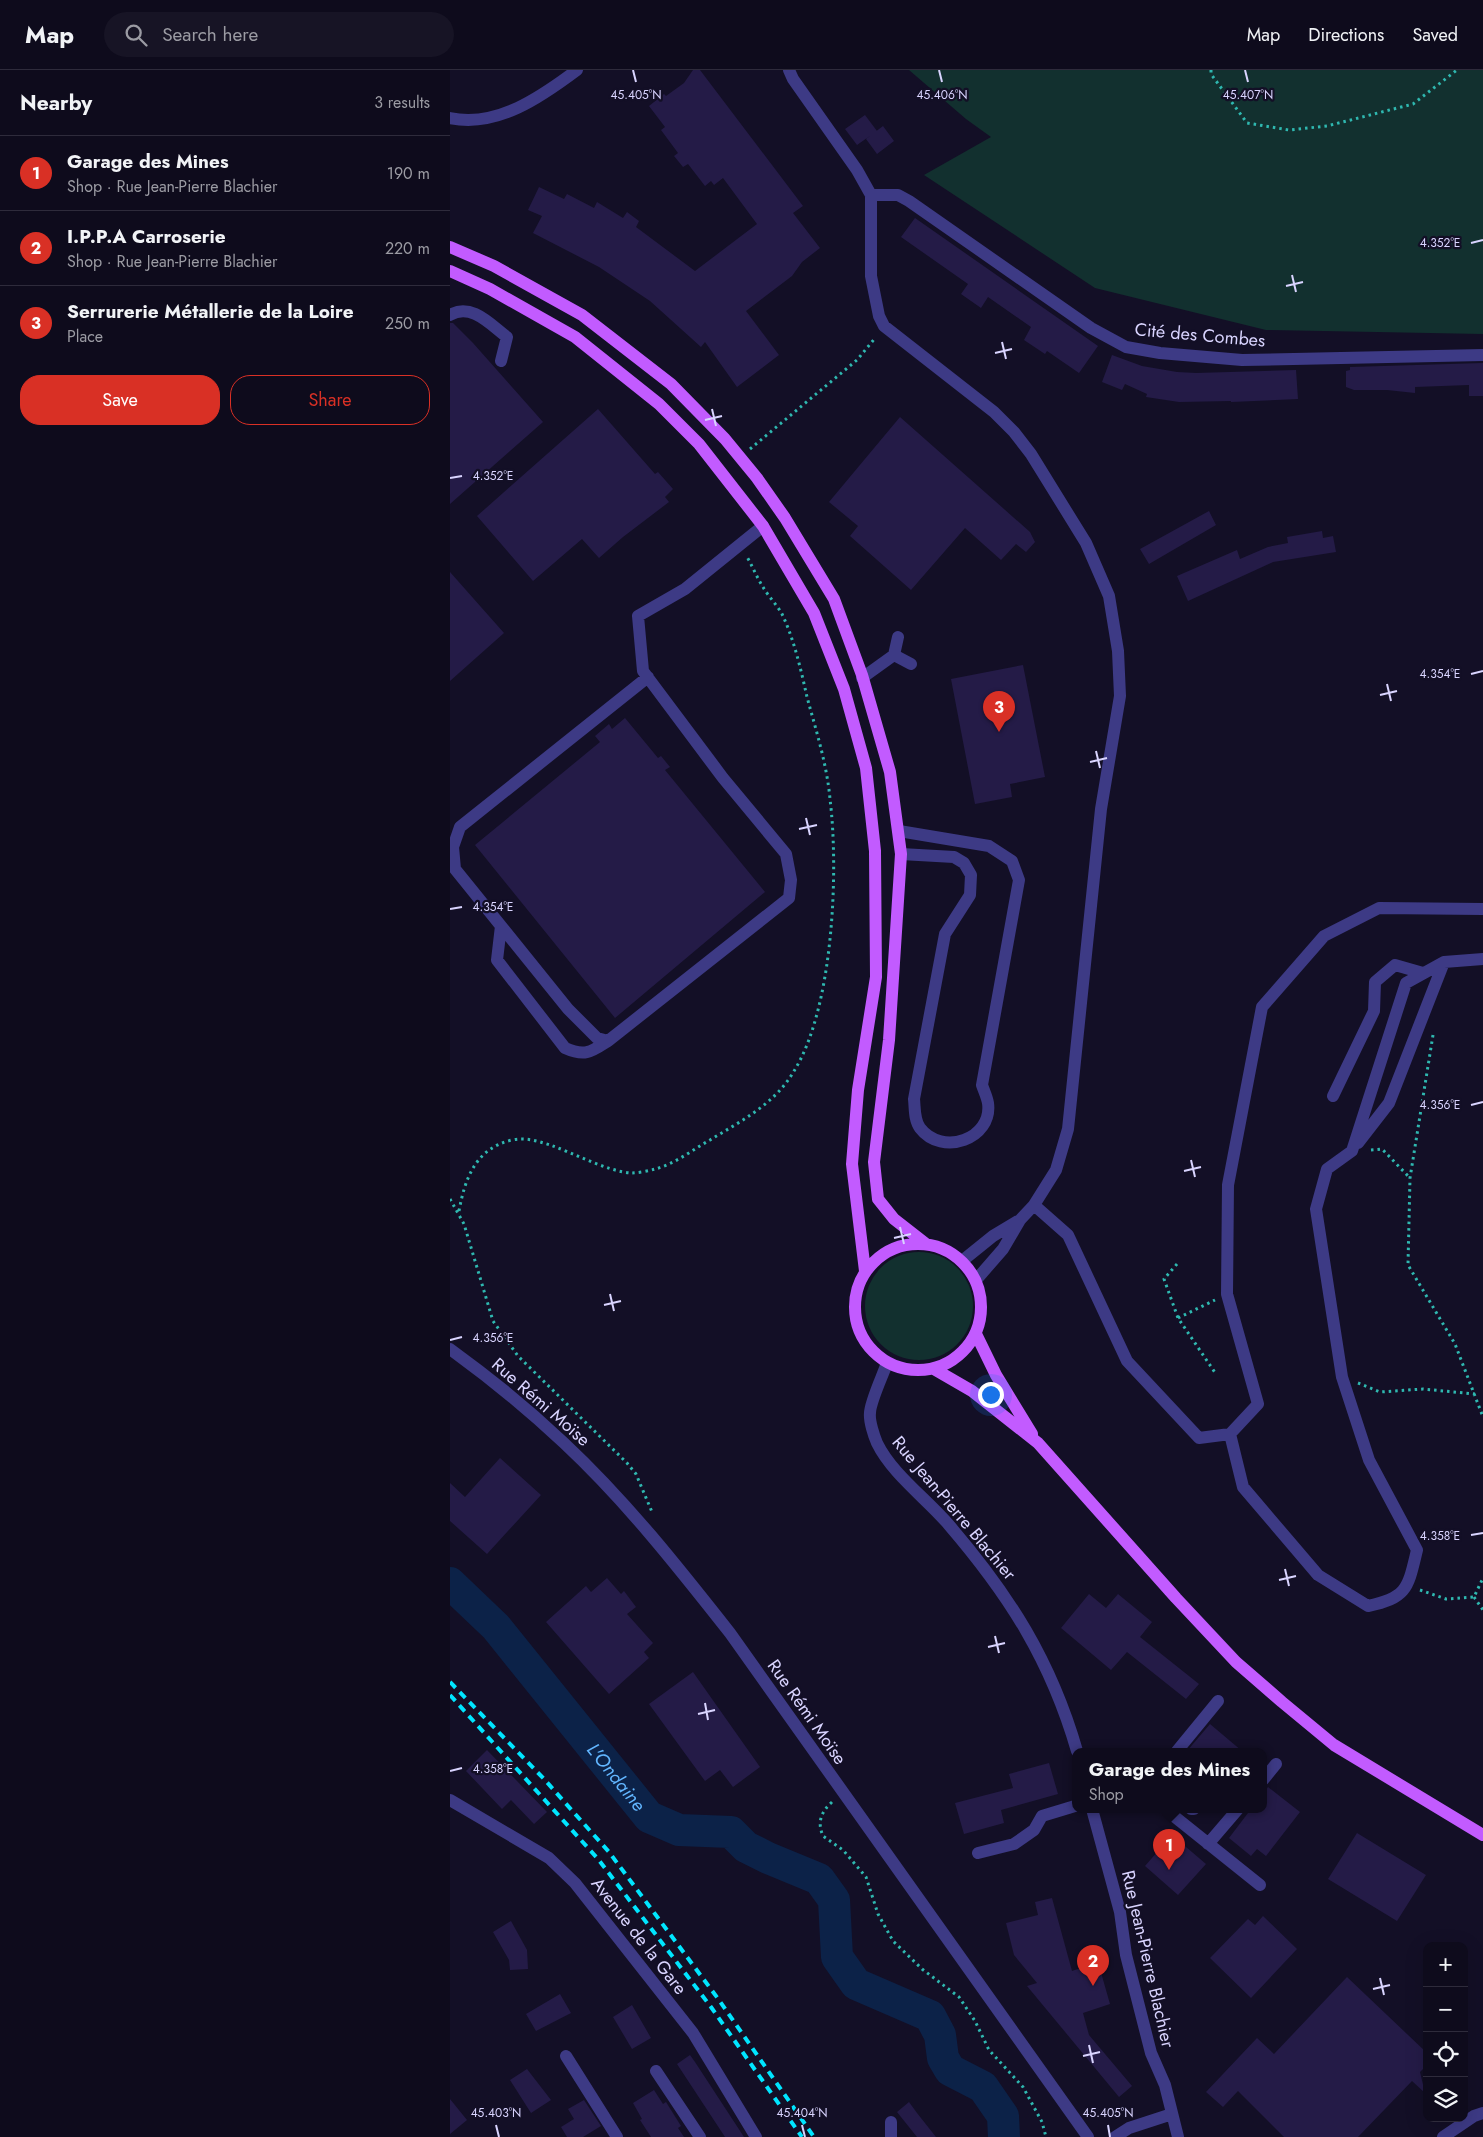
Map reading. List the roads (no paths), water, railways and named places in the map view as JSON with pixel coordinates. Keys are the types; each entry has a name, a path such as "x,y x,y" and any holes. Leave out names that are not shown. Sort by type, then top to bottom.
{"main road":[{"path":"450,247 494,266 582,315 672,384 718,432 757,478 785,518 834,599 862,678 890,772 901,854 889,1040 874,1162 878,1199 894,1219 926,1244"},
{"path":"450,271 490,290 575,337 659,404 699,444 763,526 814,613 844,689 866,768 875,851 876,977 858,1090 852,1164 865,1271"},
{"path":"926,1244 939,1247 962,1261 976,1280 981,1298 981,1316 976,1334 966,1350 952,1362 934,1369 910,1371 886,1363 870,1350 859,1332 854,1311 856,1290 865,1271 882,1254 903,1245 926,1244"},
{"path":"976,1334 996,1375 1038,1443 1176,1598 1242,1668 1334,1744 1483,1835"},
{"path":"934,1369 972,1391 1038,1443"}],"street":[{"path":"450,118 481,120 513,110 533,101 577,70"},
{"path":"789,70 793,79 857,170 871,195 870,276 879,316 884,326 994,412 1014,432 1031,454 1086,543 1108,596 1118,651 1120,696 1102,809 1068,1129 1056,1170 1034,1205 1020,1220 1003,1249 976,1280"},
{"name":"Cité des Combes","path":"871,195 898,195 909,201 1091,328 1126,347 1160,353 1242,360 1483,354"},
{"path":"450,315 465,311 477,314 507,337 501,361"},
{"path":"501,926 496,960 565,1048 576,1053 589,1054 789,898 792,880 786,854 722,778 644,671 638,616 685,589 763,526"},
{"path":"862,678 894,655 898,637"},
{"path":"894,655 911,664"},
{"path":"608,1041 597,1038 568,1009 455,869 453,847 460,827 648,677"},
{"path":"899,831 989,846 1012,861 1019,880 982,1085 988,1104 986,1119 979,1130 968,1139 955,1144 941,1143 920,1128 915,1114 914,1099 945,934 970,895 971,875 964,863 954,857 901,854"},
{"path":"1034,1205 1068,1235 1127,1361 1199,1438 1230,1434 1258,1404 1227,1294 1228,1185 1262,1007 1324,936 1379,908 1483,910"},
{"path":"1352,1151 1406,982 1444,962 1483,959"},
{"path":"1230,1434 1243,1487 1318,1575 1368,1606 1390,1601 1408,1586 1417,1550 1369,1460 1342,1377 1316,1209 1327,1169 1352,1151 1389,1103 1444,962"},
{"path":"1333,1096 1374,1011 1376,982 1395,965 1423,974"},
{"path":"962,1261 993,1236 1020,1220"},
{"name":"Rue Rémi Moïse","path":"450,1349 499,1386 565,1444 628,1509 678,1567 730,1633 1088,2137"},
{"name":"Rue Jean-Pierre Blachier","path":"886,1363 870,1413 876,1442 894,1467 942,1516 969,1548 1012,1605 1046,1665 1063,1706 1076,1748"},
{"path":"1179,1748 1218,1701"},
{"path":"1267,1775 1276,1764"},
{"name":"Avenue de la Gare","path":"450,1800 549,1858 575,1883 693,2033 756,2137"},
{"path":"978,1853 1014,1844 1034,1830 1042,1816 1072,1807"},
{"name":"Rue Jean-Pierre Blachier","path":"1093,1813 1120,1912 1126,1955 1149,2044 1165,2085 1178,2137"},
{"path":"1170,1813 1260,1885"},
{"path":"1208,1844 1235,1813"},
{"path":"566,2056 617,2137"},
{"path":"656,2071 700,2137"},
{"path":"1443,2137 1474,2116 1483,2113"},
{"path":"1115,2137 1129,2128 1172,2114"},
{"path":"890,2122 891,2137"}],"waterway":[{"name":"L'Ondaine","path":"450,1583 496,1627 649,1817 679,1830 731,1832 746,1847 819,1879 834,1900 837,1957 856,1984 930,2016 940,2035 943,2058 950,2070 983,2087 1003,2116 1004,2137"}],"railway":[{"path":"450,1682 544,1779 609,1852 719,2000 814,2137"},
{"path":"450,1695 598,1859 711,2007 802,2137"}],"place":[{"name":"Serrurerie Métallerie de la Loire","path":"999,732"},
{"name":"Garage des Mines","path":"1169,1870"},
{"name":"I.P.P.A Carroserie","path":"1093,1986"}]}
